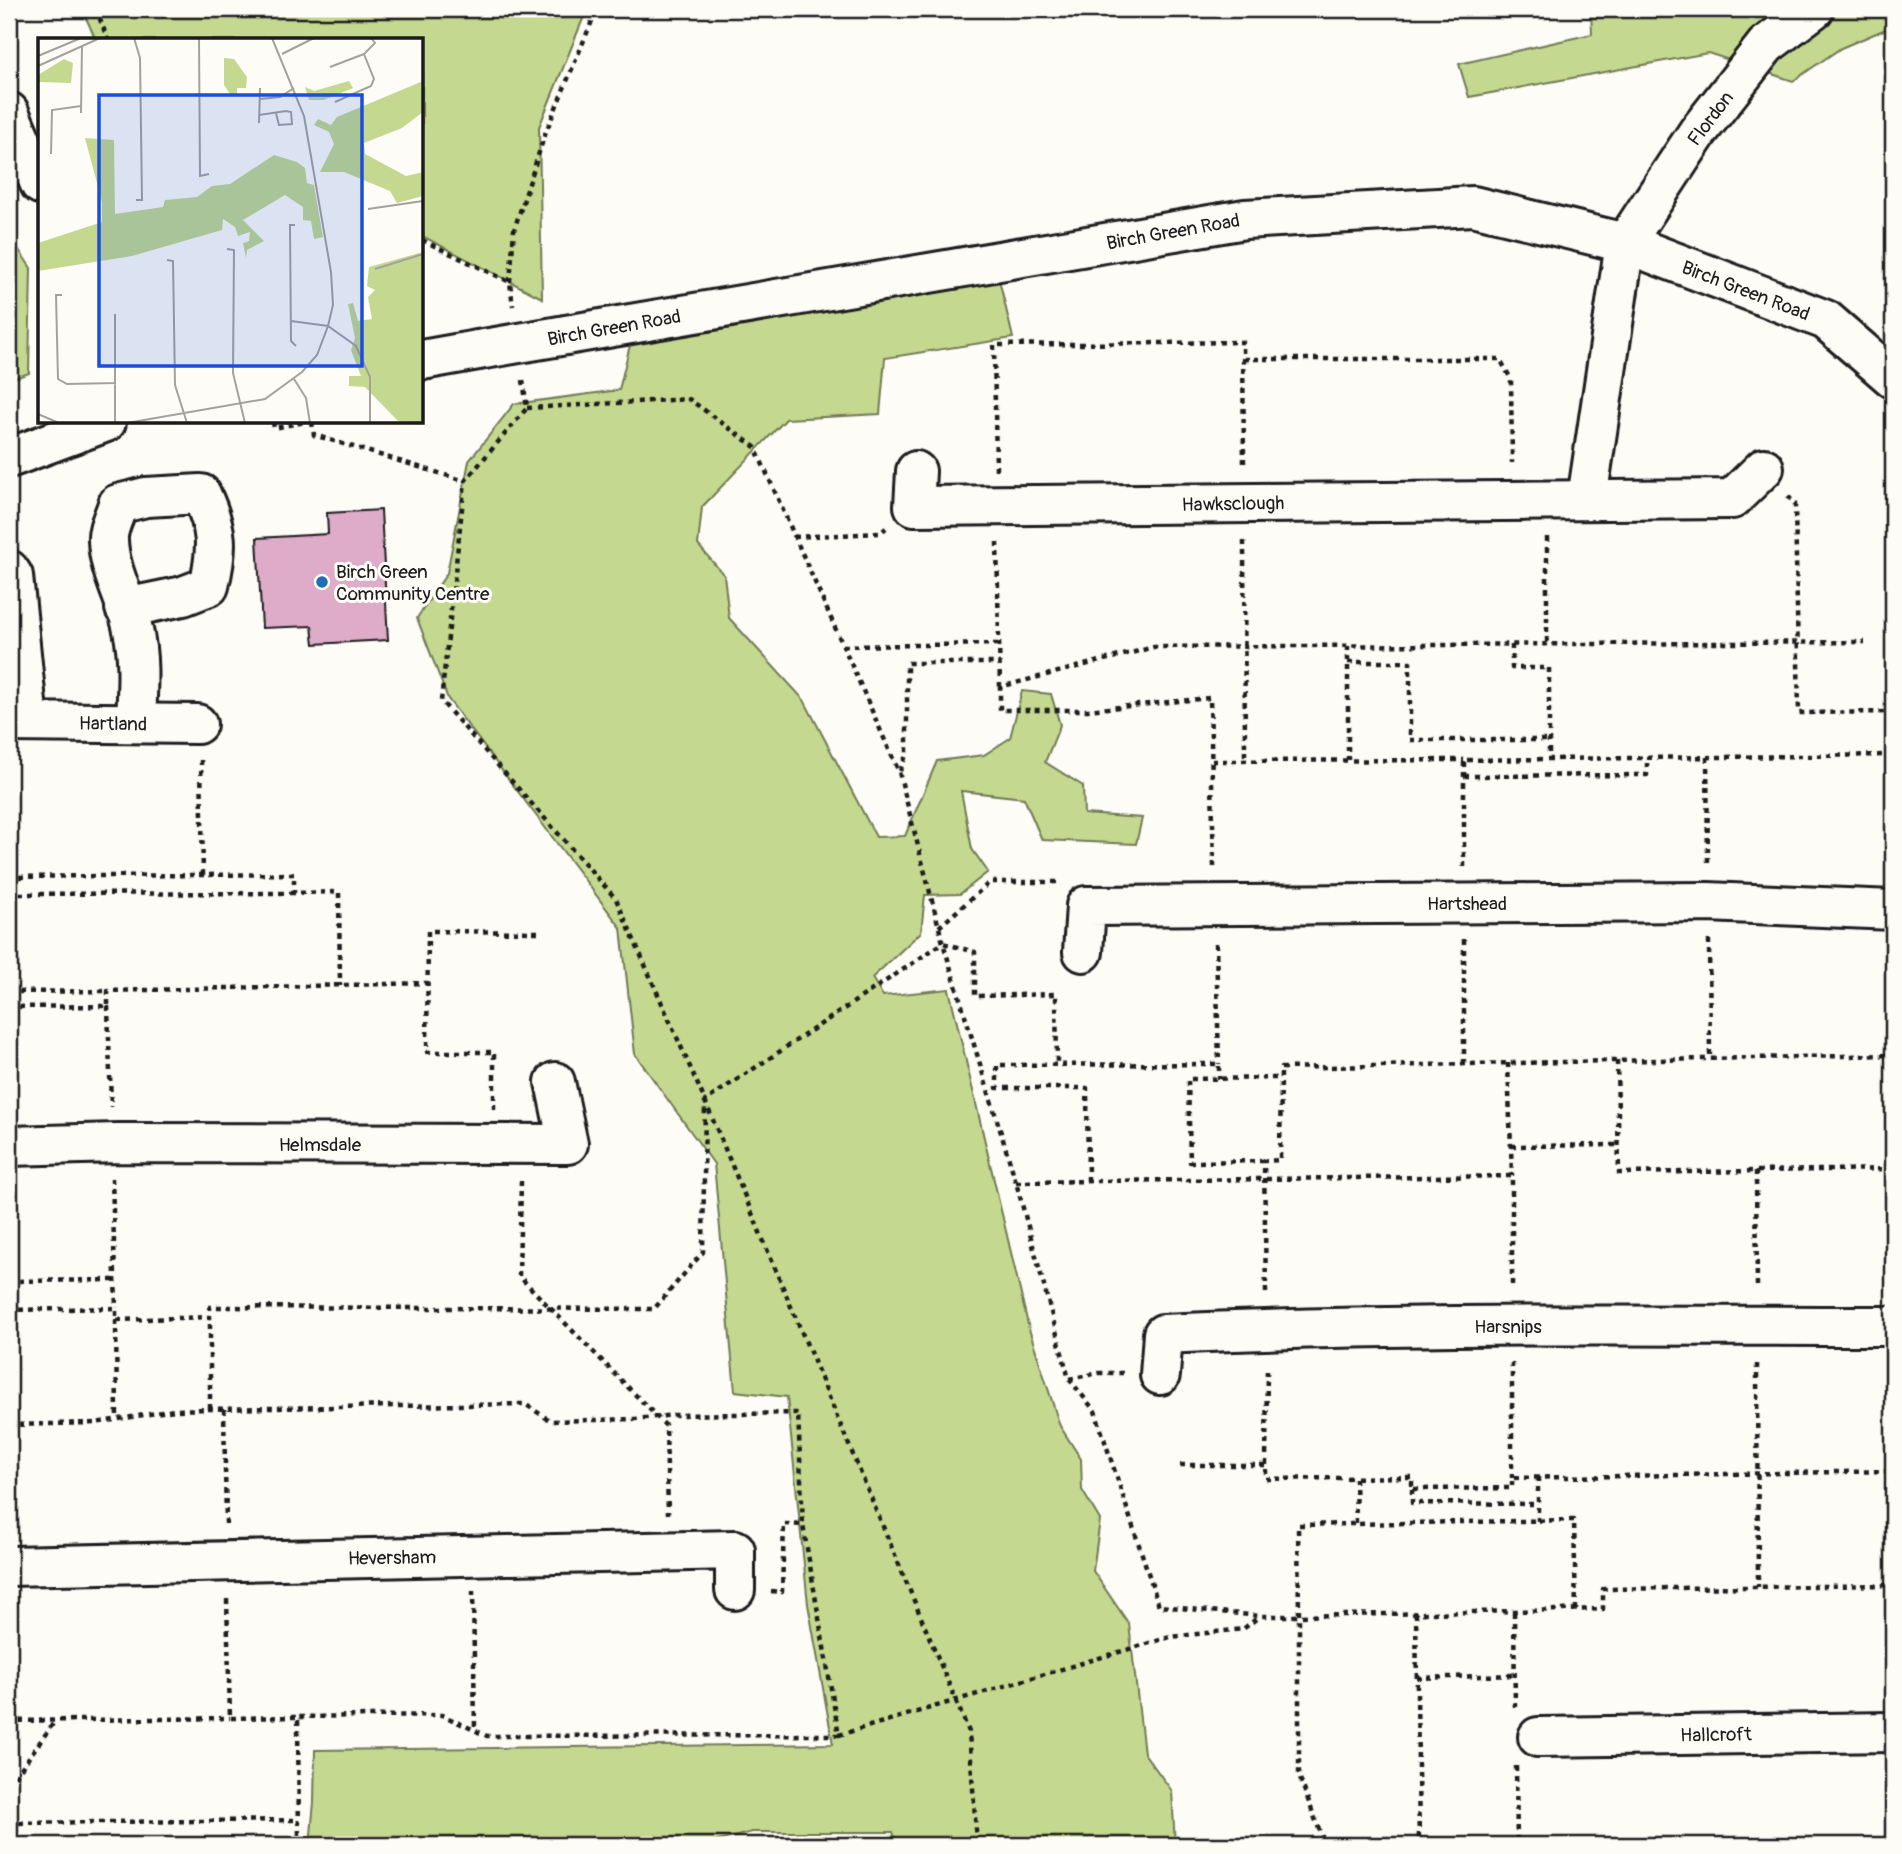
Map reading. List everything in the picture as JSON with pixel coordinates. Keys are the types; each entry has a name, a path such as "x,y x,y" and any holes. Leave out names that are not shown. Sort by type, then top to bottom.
{"street":[{"name":"Flordon","path":"1625,243 1698,132 1766,45 1814,9"},
{"path":"9,112 38,179"},
{"name":"Birch Green Road","path":"424,360 1245,219 1472,206 1625,243 1826,320 1893,378"},
{"path":"1587,499 1625,243"},
{"path":"9,458 101,424"},
{"name":"Hawksclough","path":"915,488 1513,500 1732,499 1764,468"},
{"name":"Hartland","path":"9,570 13,576 18,722 197,724"},
{"path":"125,608 133,629 139,671 136,723"},
{"name":"Hartshead","path":"1086,906 1708,902 1893,910"},
{"path":"1083,952 1086,906"},
{"name":"Helmsdale","path":"9,1146 118,1143 568,1144 555,1082"},
{"name":"Harsnips","path":"1160,1375 1163,1334 1266,1329 1512,1326 1893,1326"},
{"name":"Heversham","path":"9,1566 735,1550 735,1590"},
{"name":"Hallcroft","path":"1538,1737 1893,1732"}],"path":[{"path":"96,9 107,38"},
{"path":"513,307 510,282 514,230 545,134 597,9"},
{"path":"424,241 510,282"},
{"path":"1244,359 1500,359 1511,379 1513,500"},
{"path":"522,370 527,408"},
{"path":"977,1845 969,1732 705,1101 617,899 441,701 465,481 527,408 690,399 755,447 899,772 943,943 1016,1182 1069,1379 1095,1411 1159,1606 1260,1616 1576,1610 1604,1609 1603,1589 1893,1585"},
{"path":"273,424 274,428 295,424"},
{"path":"312,424 314,436 465,481"},
{"path":"1764,468 1795,505 1799,713 1893,712"},
{"path":"794,537 880,533 915,488"},
{"path":"1547,536 1547,644"},
{"path":"1219,1079 1210,698 1088,710 1000,710 1000,687 1154,647 1865,642"},
{"path":"843,646 999,644"},
{"path":"1512,645 1512,668 1549,668 1549,758"},
{"path":"1348,646 1348,760"},
{"path":"1348,662 1410,662 1410,740 1549,740"},
{"path":"899,772 907,753 907,663 1000,663"},
{"path":"1212,761 1889,755 1889,739 1893,739"},
{"path":"1464,776 1647,775 1647,757"},
{"path":"1707,757 1710,1059"},
{"path":"1464,760 1464,1064"},
{"path":"202,767 203,875"},
{"path":"9,877 294,874 294,893"},
{"path":"939,927 990,882 1059,882 1086,906"},
{"path":"9,894 339,892 340,986"},
{"path":"542,932 428,931 427,1052 494,1052 508,1145 519,1276 666,1426 668,1552"},
{"path":"705,1101 943,943 975,952 975,996 1056,994 1058,1065"},
{"path":"9,992 428,983"},
{"path":"9,1007 108,1006 108,990"},
{"path":"1281,1078 1188,1079 1190,1162 1280,1160 1281,1078 1281,1068 1893,1055"},
{"path":"1617,1061 1619,1173 1893,1169"},
{"path":"1412,1489 1512,1488 1512,1176 1507,1063"},
{"path":"996,1088 996,1065 1219,1064"},
{"path":"989,1092 996,1088 1087,1088 1088,1181"},
{"path":"210,1409 210,1307 654,1309 703,1252 705,1101"},
{"path":"1511,1146 1618,1145"},
{"path":"1264,1161 1266,1479 1412,1477 1412,1503 1538,1504"},
{"path":"1756,1171 1758,1587"},
{"path":"1016,1182 1512,1176"},
{"path":"9,1281 115,1280"},
{"path":"9,1310 116,1308 117,1419"},
{"path":"116,1320 210,1317"},
{"path":"1069,1379 1099,1373 1160,1375"},
{"path":"9,1425 95,1423 174,1410 525,1404 551,1421 798,1413 803,1525 839,1735"},
{"path":"224,1409 230,1718"},
{"path":"1180,1465 1266,1465"},
{"path":"1512,1478 1893,1471"},
{"path":"1538,1477 1538,1521"},
{"path":"1356,1478 1356,1524"},
{"path":"1325,1845 1299,1776 1298,1525 1574,1520 1576,1610"},
{"path":"735,1590 782,1592 784,1524 803,1525"},
{"path":"473,1556 475,1730"},
{"path":"1416,1613 1419,1845"},
{"path":"9,1721 442,1716 487,1736 839,1735 1170,1637 1243,1629 1260,1616"},
{"path":"1417,1678 1515,1675"},
{"path":"298,1717 299,1845"},
{"path":"9,1786 56,1720"},
{"path":"9,1823 299,1820"}],"green space":[{"path":"82,9 587,9 539,127 542,298 424,237 424,38 95,38"},
{"path":"1591,9 1893,9 1893,26 1841,48 1793,81 1708,53 1469,97 1459,64 1592,34"},
{"path":"9,235 31,268 29,373 9,380"},
{"path":"998,275 1013,338 885,358 880,414 786,419 702,507 698,545 724,575 729,618 804,700 876,837 905,836 937,761 984,755 1010,738 1022,691 1051,694 1060,725 1045,762 1083,786 1084,814 1142,818 1136,844 1042,840 1024,798 961,791 972,849 988,872 960,894 925,895 921,932 872,978 883,996 949,989 1029,1329 1060,1426 1081,1459 1082,1490 1100,1520 1093,1571 1129,1624 1144,1753 1172,1791 1175,1845 897,1845 893,1832 752,1832 704,1845 310,1845 315,1750 833,1744 808,1604 787,1397 735,1391 714,1164 635,1054 621,928 448,699 417,618 447,573 469,461 514,404 619,390 632,337"}],"building":[{"name":"Birch Green Community Centre","path":"381,510 388,640 314,644 312,626 262,628 257,538 328,534 327,513"}],"place":[{"name":"Birch Green Community Centre","path":"322,582"}]}
